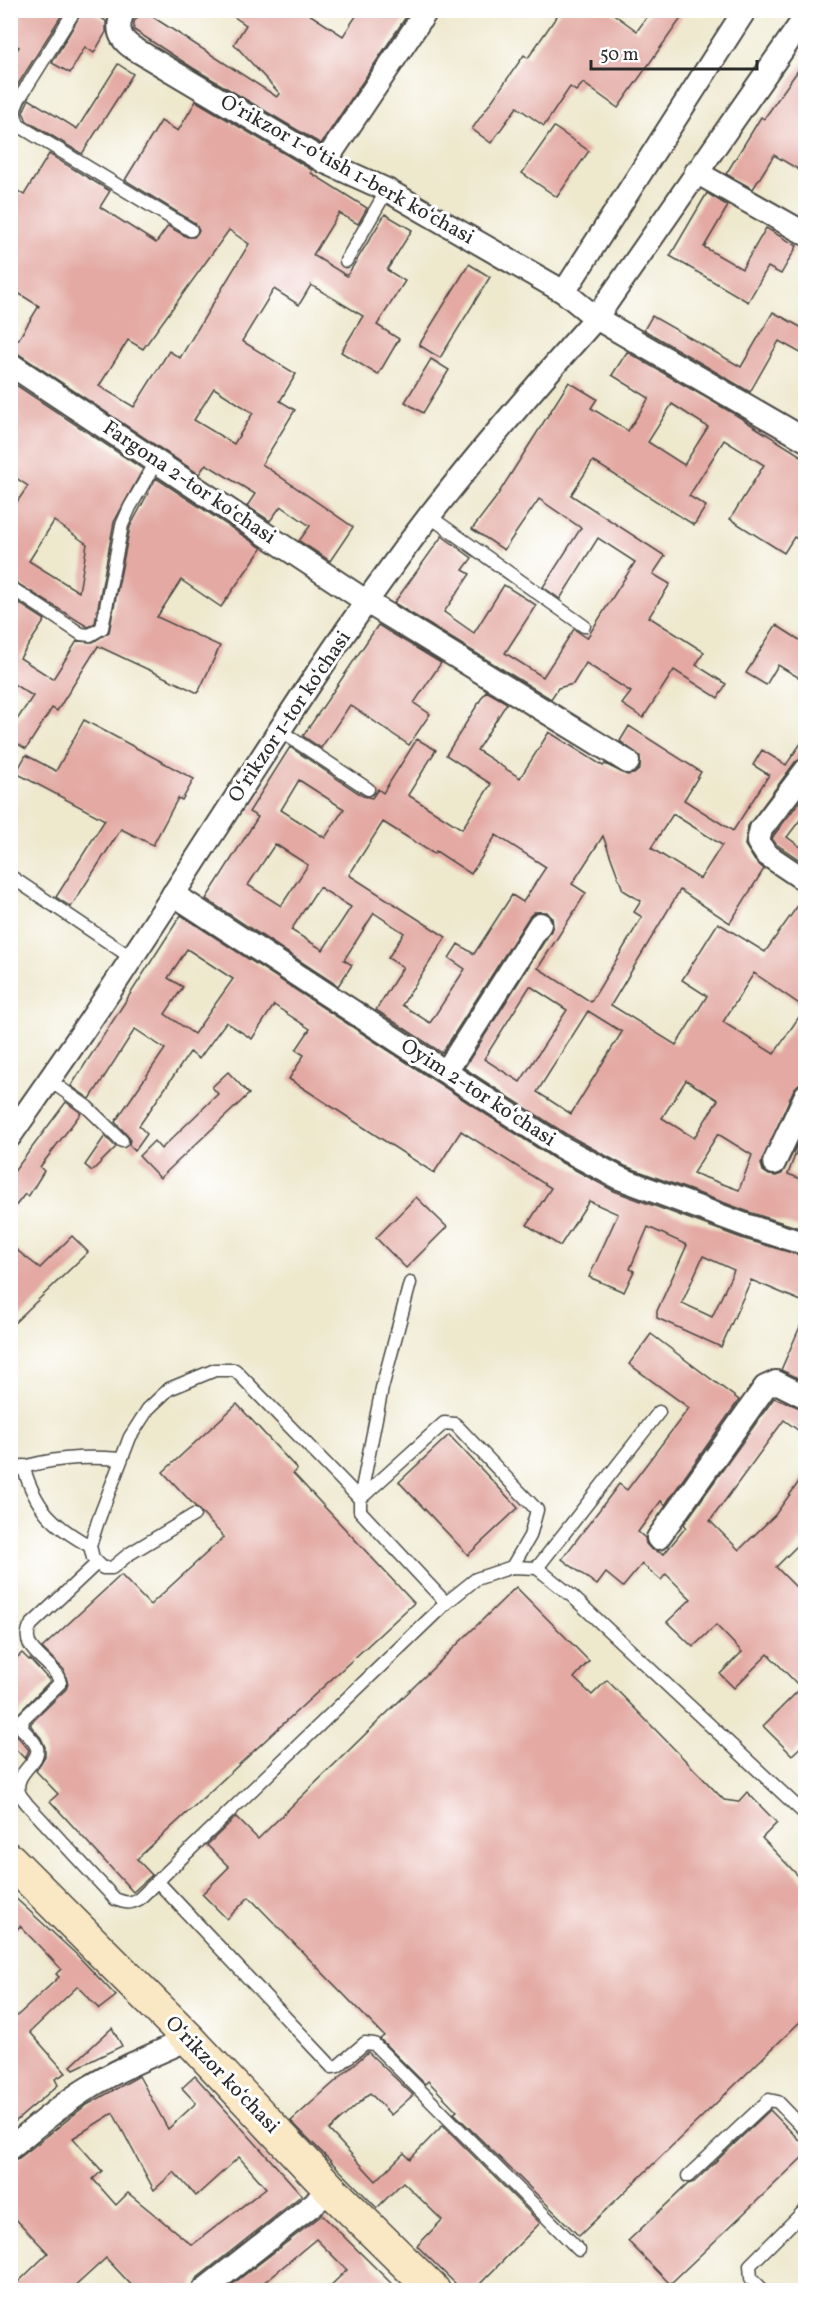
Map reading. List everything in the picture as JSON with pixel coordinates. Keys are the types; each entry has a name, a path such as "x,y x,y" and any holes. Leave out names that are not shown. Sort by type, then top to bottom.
{"main road":[{"name":"Oʻrikzor koʻchasi","path":"10,1860 189,2039 331,2190 433,2290"}],"street":[{"path":"326,162 426,10"},
{"path":"564,292 746,10"},
{"name":"Oʻrikzor 1-oʻtish 1-berk koʻchasi","path":"124,11 119,30 125,43 326,162 387,190 564,292 596,318 806,440"},
{"name":"Oʻrikzor 1-tor koʻchasi","path":"10,1136 132,958 279,730 367,602 429,516 512,413 596,318 806,16"},
{"path":"696,172 806,234"},
{"name":"Fargona 2-tor koʻchasi","path":"10,364 367,602 628,762"},
{"path":"806,770 761,829 758,842 766,854 806,881"},
{"name":"Oyim 2-tor koʻchasi","path":"173,894 559,1146 619,1178 748,1226 806,1244"},
{"path":"446,1072 540,924"},
{"path":"774,1162 806,1095"},
{"path":"658,1538 765,1387 771,1383 783,1384 806,1396"},
{"path":"10,2148 56,2110 88,2088 130,2065 189,2039"},
{"path":"204,2290 331,2190"}],"lane":[{"path":"75,10 19,99 14,111 18,124 191,230"},
{"path":"346,261 387,190"},
{"path":"10,587 81,634 96,633 102,628 125,517 156,462"},
{"path":"429,516 584,626"},
{"path":"279,730 368,789"},
{"path":"10,876 132,958"},
{"path":"49,1080 87,1107 122,1141"},
{"path":"410,1282 382,1388 360,1499 360,1511 446,1603"},
{"path":"194,1515 129,1554 112,1568 103,1568 93,1558 90,1546 129,1437 148,1409 170,1389 215,1370 235,1370 360,1499"},
{"path":"537,1568 658,1412"},
{"path":"360,1499 444,1423 455,1424 537,1510 530,1536 512,1567"},
{"path":"10,1471 49,1459 92,1457 121,1459"},
{"path":"23,1466 30,1491 50,1520 90,1546"},
{"path":"97,1563 30,1625 27,1632 26,1639 29,1645 56,1674 60,1683 23,1719 22,1729 36,1745 38,1751 37,1756 24,1772 19,1784 19,1792 27,1804 115,1899 124,1903 132,1903 139,1899 446,1603 476,1579 512,1567 537,1568 573,1597 806,1815"},
{"path":"157,1881 332,2067 339,2066 365,2043 374,2044 579,2250"},
{"path":"688,2176 769,2100 778,2102 804,2125"},
{"path":"762,2290 751,2278 750,2265 806,2209"}],"building":[{"path":"10,10 65,10 10,97 10,60 19,47 10,42"},
{"path":"83,10 89,10 106,21 106,32 94,53 85,47 70,73 52,63"},
{"path":"142,10 277,97 280,94 234,44 246,25 224,10 303,10 343,36 360,10 402,10 408,14 321,144 134,30 134,22"},
{"path":"561,10 608,10 637,31 652,10 672,10 682,17 618,108 583,83 576,91 570,87 544,126 517,107 491,143 472,129 524,55 528,58"},
{"path":"806,59 806,174 774,155 753,189 726,174 761,117 764,119"},
{"path":"118,64 133,74 82,154 27,121 23,112 29,99 77,129"},
{"path":"196,101 312,170 311,173 367,208 358,224 339,213 313,255 347,276 385,214 412,230 387,270 405,281 377,325 399,339 378,375 341,352 363,316 311,285 299,305 274,289 242,341 296,374 280,401 295,410 262,464 353,527 330,561 299,541 310,526 281,506 270,521 247,506 255,494 206,464 199,474 17,353 10,351 10,336 18,340 39,306 10,288 10,248 18,238 10,233 10,186 24,195 49,154 110,191 100,207 156,243 168,226 187,237 194,237 199,231 195,223 125,180 161,121 178,131","holes":["229,230 249,244 180,358 169,351 134,407 99,386 128,340 143,349","214,388 253,413 234,444 194,420"]},
{"path":"554,127 589,151 557,197 522,173"},
{"path":"707,193 728,206 704,247 742,269 766,228 797,246 781,274 768,267 748,302 670,256"},
{"path":"469,264 490,277 440,358 419,345"},
{"path":"773,312 806,330 806,356 779,341 750,392 644,330 652,316 741,367"},
{"path":"627,352 736,415 806,459 806,544 794,537 784,553 730,519 764,465 724,440 689,496 706,506 694,525 593,461 571,495 665,556 653,574 670,584 649,617 704,652 696,665 726,684 718,698 674,670 643,718 622,704 631,692 586,663 573,684 558,688 551,699 394,603 442,536 472,558 463,570 470,574 444,612 474,633 504,585 536,605 505,653 543,677 574,629 587,638 635,562 598,538 560,599 543,587 581,528 539,499 504,550 472,529 495,499 569,382 597,399 591,408 628,431 649,398 612,375","holes":["672,404 708,427 684,465 648,442"]},
{"path":"431,359 449,370 423,413 405,402"},
{"path":"10,381 143,469 114,522 95,623 88,627 10,579 10,512 28,486 10,474","holes":["54,521 87,544 79,592 29,561"]},
{"path":"156,478 262,548 221,607 181,580 157,617 220,646 198,693 98,646 57,711 52,708 26,749 10,739 10,730 33,696 10,682 10,597 45,620 20,658 53,679 77,641 93,642 109,632 130,527"},
{"path":"378,625 441,663 414,703 430,714 409,745 350,705 321,748 303,736"},
{"path":"776,625 806,644 806,682 778,665 766,685 746,673"},
{"path":"486,691 507,703 477,750 520,778 549,732 603,766 605,764 627,775 634,774 640,769 640,756 620,741 629,726 701,772 684,800 733,831 769,775 753,765 762,750 786,765 806,736 806,757 795,762 748,826 745,845 755,861 764,869 730,923 680,890 611,1005 676,1045 707,996 682,980 718,923 765,952 806,894 806,1082 794,1089 761,1164 763,1171 769,1175 782,1174 806,1128 806,1138 802,1136 788,1174 806,1181 806,1230 752,1213 625,1166 566,1134 464,1068 551,931 552,918 547,912 534,912 529,917 442,1053 376,1010 403,967 388,958 404,933 374,913 344,960 352,965 338,986 206,899 258,817 249,812 290,747 363,796 372,798 378,789 383,793 417,739 436,750 408,795 462,829 491,784 446,755","holes":["299,780 344,809 325,838 281,810","673,814 722,845 700,879 651,848","383,822 434,854 436,851 471,874 496,835 546,867 523,902 512,895 474,954 458,944 449,958 465,969 430,1023 402,1005 446,937 349,875","603,836 623,890 641,901 634,912 642,917 591,1002 538,968 586,893 572,884","275,844 308,865 281,906 248,885","319,887 351,907 323,950 291,930","754,973 805,1008 774,1054 723,1022","530,986 567,1010 520,1082 484,1059","588,1011 622,1032 571,1114 537,1092","686,1080 718,1100 694,1138 662,1118","718,1134 752,1155 739,1190 693,1173"]},
{"path":"84,720 194,779 182,800 178,798 153,845 121,829 71,907 56,897 105,820 16,773 26,755 56,771"},
{"path":"806,793 806,812 787,837 806,851 806,864 772,839"},
{"path":"181,915 553,1158 614,1191 744,1239 806,1257 806,1303 751,1280 721,1347 657,1318 657,1311 687,1245 648,1227 630,1269 634,1271 624,1292 589,1277 618,1214 589,1201 560,1246 527,1225 551,1188 461,1131 434,1173 289,1079 304,1055 296,1050 310,1029 274,1005 252,1039 226,1022 199,1059 190,1052 139,1126 147,1134 135,1151 129,1145 128,1136 115,1122 165,1049 135,1029 90,1099 71,1086","holes":["187,949 233,979 194,1034 165,1014 183,987 168,978","703,1256 734,1270 712,1317 682,1303"]},
{"path":"228,1072 249,1094 160,1178 139,1156 154,1141 161,1149 218,1094 212,1087"},
{"path":"66,1102 81,1113 40,1167 44,1171 28,1197 25,1194 10,1213 10,1177"},
{"path":"105,1136 116,1147 92,1171 85,1165"},
{"path":"416,1197 447,1227 406,1268 376,1238"},
{"path":"72,1236 88,1252 10,1327 10,1245 40,1268"},
{"path":"806,1313 806,1382 781,1370"},
{"path":"651,1334 739,1400 665,1505 661,1501 638,1532 645,1538 646,1544 651,1549 664,1554 686,1527 684,1524 774,1398 806,1410 806,1436 784,1420 710,1521 739,1550 775,1515 806,1472 806,1537 776,1567 806,1597 806,1742 792,1755 763,1726 801,1688 768,1654 734,1688 720,1674 742,1652 716,1625 693,1647 667,1622 691,1599 666,1574 661,1580 642,1564 623,1587 606,1573 597,1585 562,1559 619,1484 627,1490 689,1408 629,1364"},
{"path":"237,1404 297,1469 293,1473 414,1603 137,1859 152,1875 133,1892 50,1801 58,1794 36,1771 45,1756 45,1747 31,1723 66,1689 68,1684 64,1670 42,1648 121,1575 150,1605 224,1537 163,1472"},
{"path":"449,1435 518,1508 468,1555 399,1482"},
{"path":"516,1587 589,1661 574,1678 592,1695 607,1680 724,1800 738,1802 747,1792 777,1823 762,1838 806,1884 806,2016 579,2236 454,2113 457,2111 428,2081 425,2084 380,2039 384,2036 249,1897 227,1919 202,1894 229,1867 207,1845 236,1817 258,1839"},
{"path":"22,1653 50,1681 15,1717 14,1732 29,1750 25,1759 10,1743 10,1664"},
{"path":"10,1893 76,1954 116,1996 99,2009 78,1986 30,2032 66,2073 55,2079 58,2085 10,2126 10,2009 17,2016 59,1977 56,1974 61,1969 20,1926 10,1937"},
{"path":"112,2028 122,2046 74,2069 71,2066"},
{"path":"368,2052 413,2095 391,2115 370,2093 329,2130 376,2181 404,2153 410,2159 443,2125 540,2223 474,2290 462,2290 417,2246 442,2220 403,2182 377,2208 291,2121"},
{"path":"139,2076 168,2129 196,2103 182,2088 195,2076 302,2195 196,2279 191,2290 136,2290 106,2258 71,2290 10,2290 48,2253 10,2213 10,2161 19,2158 85,2106","holes":["113,2113 154,2190 174,2172 196,2196 239,2157 266,2188 192,2245 128,2193 116,2205 93,2179 102,2171 73,2138"]},
{"path":"770,2110 806,2147 806,2154 670,2284 628,2241"},
{"path":"322,2215 398,2290 326,2290 347,2270 316,2239 255,2290 225,2290"}]}
